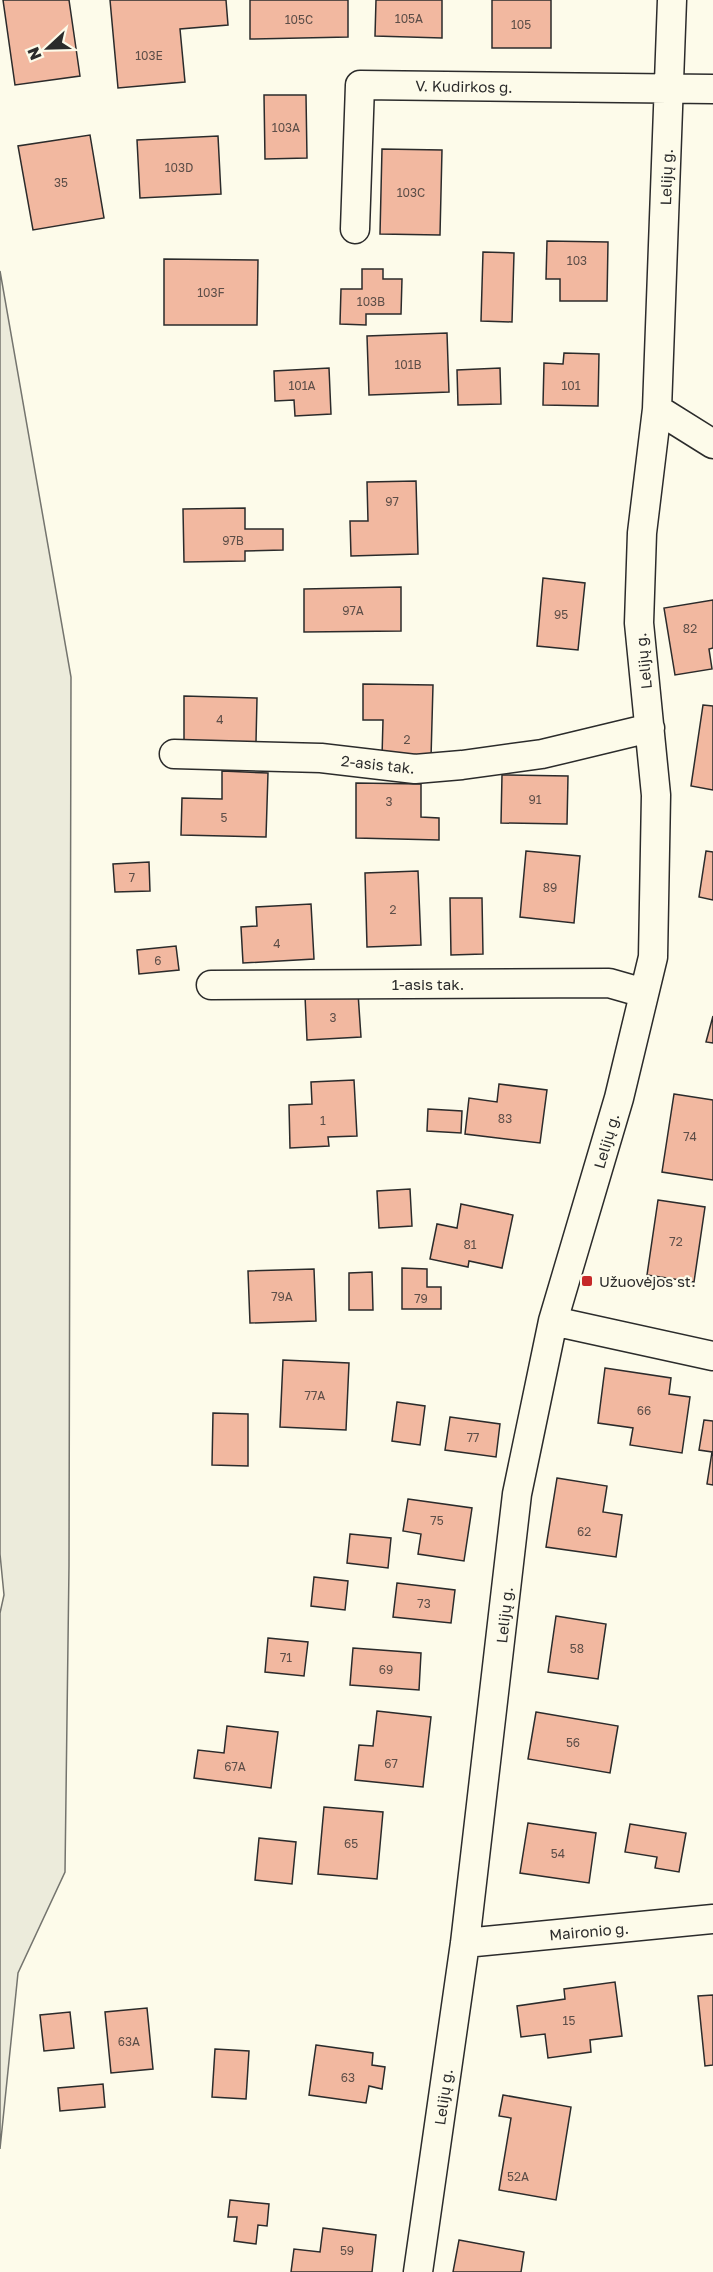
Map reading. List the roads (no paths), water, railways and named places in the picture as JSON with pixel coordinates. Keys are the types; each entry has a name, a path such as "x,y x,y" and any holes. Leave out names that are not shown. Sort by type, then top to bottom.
{"street":[{"name":"Lelijų g.","path":"418,2272 465,1943 517,1494 553,1321 619,1098 653,957 656,795 639,623 642,533 657,409 672,0"},
{"name":"V. Kudirkos g.","path":"355,229 360,85 713,89"},
{"path":"657,409 713,444"},
{"name":"2-asis tak.","path":"174,754 321,758 415,769 542,754 650,728"},
{"name":"1-asis tak.","path":"211,985 609,983 644,993"},
{"path":"553,1321 713,1356"},
{"name":"Maironio g.","path":"465,1943 713,1919"}],"place":[{"name":"Užuovėjos st.","path":"587,1281"}]}
